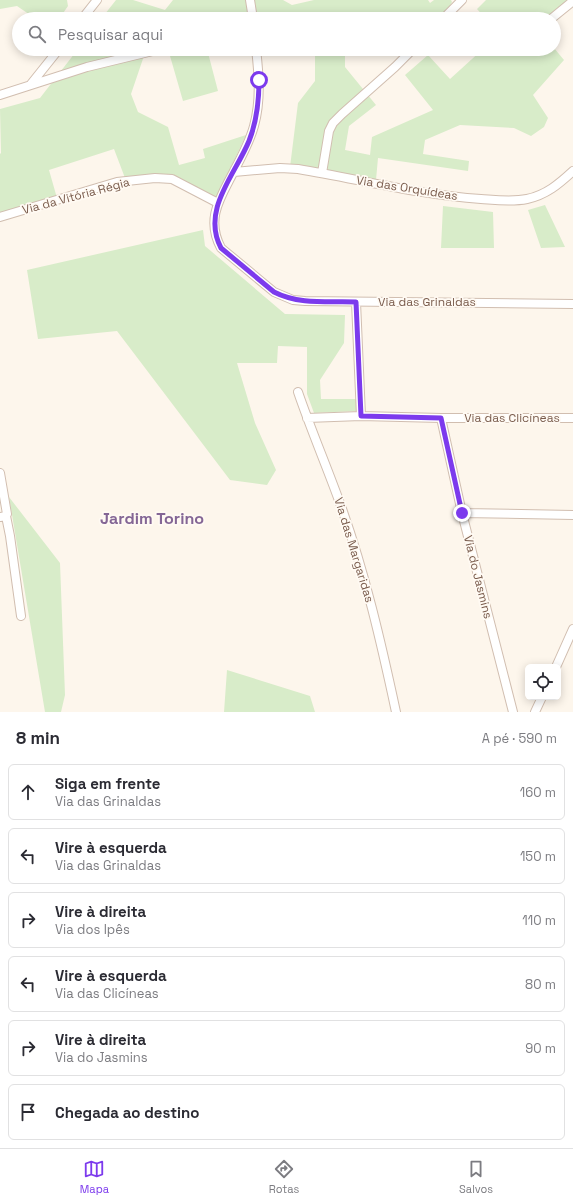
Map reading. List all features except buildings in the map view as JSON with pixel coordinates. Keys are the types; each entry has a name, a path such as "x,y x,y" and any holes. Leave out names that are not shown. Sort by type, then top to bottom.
{"street":[{"path":"88,12 97,0"},
{"path":"250,0 252,12"},
{"path":"450,12 462,0"},
{"path":"560,12 573,1"},
{"path":"32,84 54,56"},
{"path":"0,95 87,67 132,56"},
{"name":"Via das Grinaldas","path":"257,56 259,80 258,110 249,141 234,172 225,186 218,203 214,220 214,231 221,248 274,292 294,300 573,304"},
{"path":"322,173 329,131 333,123 406,56"},
{"name":"Via das Orquídeas","path":"234,172 280,168 322,173 421,193 466,198 507,200 526,199 543,193 556,186 573,171"},
{"name":"Via da Vitória Régia","path":"0,217 117,182 155,178 172,179 218,203"},
{"path":"356,302 361,416"},
{"name":"Via das Margaridas","path":"298,392 341,505 360,563 378,628 396,712"},
{"name":"Via das Clicíneas","path":"307,418 361,416 441,418 573,418"},
{"name":"Via do Jasmins","path":"441,418 462,513 513,712"},
{"path":"0,473 3,517 10,536 21,616"},
{"path":"462,513 573,515"},
{"path":"557,664 573,629"},
{"path":"535,712 541,700"}],"green space":[{"path":"0,0 67,0 68,6 64,12 26,12 17,6 0,9"},
{"path":"116,0 133,0 165,10 173,0 283,0 292,5 314,0 428,0 430,3 434,0 451,0 452,2 447,12 107,12"},
{"path":"486,0 567,0 554,12 480,12 477,9"},
{"path":"73,56 144,56 131,94 138,112 168,127 179,165 205,158 203,149 246,135 217,198 173,176 125,178 114,149 49,170 57,198 0,216 0,109 40,98"},
{"path":"170,56 209,56 218,91 183,101"},
{"path":"315,56 345,56 345,67 376,105 349,126 345,150 370,155 372,137 433,110 405,75 427,56 429,56 450,79 475,56 561,56 564,60 533,95 548,118 544,127 531,136 514,128 460,125 425,140 423,154 469,161 468,171 378,158 376,180 290,167 298,103 315,81"},
{"path":"545,205 565,247 541,248 528,210"},
{"path":"443,206 493,212 494,248 441,248"},
{"path":"203,230 205,246 285,314 345,315 344,343 320,380 321,399 357,399 357,411 314,413 307,394 307,347 278,346 277,363 237,363 255,423 276,470 267,485 230,480 117,331 38,339 27,270"},
{"path":"9,497 60,563 65,695 61,712 45,712"},
{"path":"227,670 310,696 315,712 224,712"}],"district":[{"name":"Jardim Torino","path":"152,518"}],"route":[{"path":"259,80 258,110 249,141 234,172 225,186 218,203 214,220 214,231 217,240 221,248 274,292 282,296 294,300 305,301 356,302 361,416 441,418 462,513"}]}
